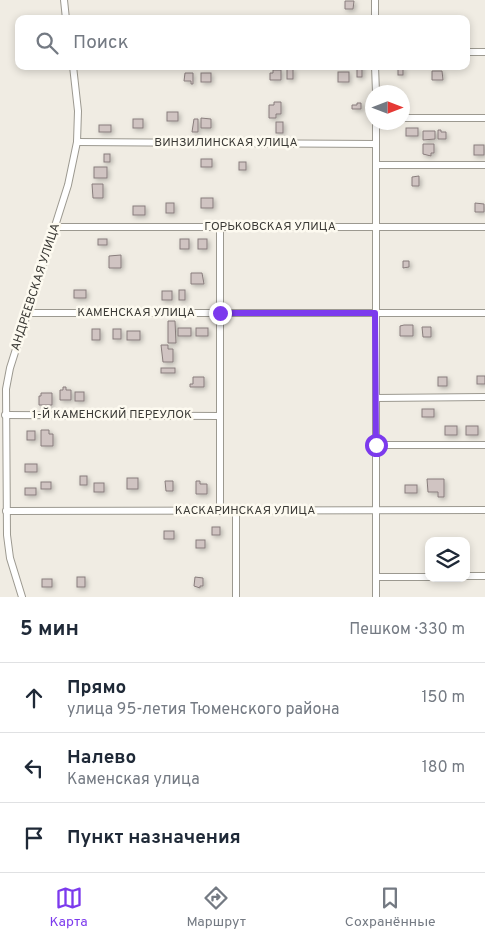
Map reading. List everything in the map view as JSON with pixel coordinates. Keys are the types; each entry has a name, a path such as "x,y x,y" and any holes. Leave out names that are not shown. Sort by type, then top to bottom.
{"street":[{"path":"64,0 66,15"},
{"path":"375,0 375,15"},
{"path":"470,52 485,52"},
{"name":"АНДРЕЕВСКАЯ УЛИЦА","path":"22,597 10,558 6,511 6,389 10,368 68,185 77,142 78,111 73,70"},
{"path":"376,70 376,85"},
{"path":"410,118 485,118"},
{"path":"376,130 376,597"},
{"name":"ВИНЗИЛИНСКАЯ УЛИЦА","path":"77,142 376,144"},
{"path":"376,165 485,165"},
{"name":"ГОРЬКОВСКАЯ УЛИЦА","path":"55,227 485,227"},
{"path":"220,227 220,511"},
{"name":"КАМЕНСКАЯ УЛИЦА","path":"28,313 485,313"},
{"path":"376,398 485,397"},
{"name":"1-Й КАМЕНСКИЙ ПЕРЕУЛОК","path":"6,415 220,416"},
{"path":"376,445 485,445"},
{"name":"КАСКАРИНСКАЯ УЛИЦА","path":"6,511 485,510"},
{"path":"236,511 236,597"},
{"path":"376,577 425,576"},
{"path":"470,576 485,576"}],"building":[{"path":"345,1 354,1 353,9 345,9"},
{"path":"273,70 281,70 281,80 270,80 270,73 273,73"},
{"path":"287,70 293,70 293,79 287,79"},
{"path":"357,70 362,70 362,77 357,77"},
{"path":"398,70 403,70 403,75 398,75"},
{"path":"432,71 442,71 443,80 432,80"},
{"path":"338,72 349,72 349,82 338,82"},
{"path":"185,73 193,73 193,84 191,84 191,81 184,81"},
{"path":"201,73 211,73 211,82 201,82"},
{"path":"274,102 281,102 281,114 276,114 276,118 269,118 269,105 274,105"},
{"path":"357,103 361,103 361,109 352,109 352,105 357,105"},
{"path":"167,112 178,112 178,121 167,121"},
{"path":"201,118 211,119 211,128 201,128"},
{"path":"133,119 143,119 143,128 133,128"},
{"path":"194,119 198,119 198,132 192,132"},
{"path":"276,122 283,122 283,133 276,133"},
{"path":"99,125 111,125 111,132 99,132"},
{"path":"418,128 418,136 406,136 406,130"},
{"path":"438,130 446,132 446,139 438,139"},
{"path":"423,131 435,131 435,139 423,140"},
{"path":"423,144 434,144 434,153 431,153 431,156 423,154"},
{"path":"474,145 484,145 484,155 474,155"},
{"path":"104,154 110,154 110,162 104,162"},
{"path":"201,159 212,159 212,167 201,167"},
{"path":"239,162 246,162 246,170 239,170"},
{"path":"94,167 107,167 107,178 94,178"},
{"path":"419,176 419,186 412,186 412,177"},
{"path":"92,184 103,184 103,198 93,198"},
{"path":"201,198 213,198 213,208 201,208"},
{"path":"166,203 174,203 174,213 166,213"},
{"path":"475,203 484,204 484,212 475,212"},
{"path":"133,206 145,206 145,215 133,215"},
{"path":"98,239 107,239 107,245 98,245"},
{"path":"180,239 189,239 189,249 180,249"},
{"path":"198,239 207,239 207,249 198,249"},
{"path":"121,255 121,268 109,268 109,256"},
{"path":"403,261 409,261 409,267 403,268"},
{"path":"191,273 202,273 204,284 191,284"},
{"path":"74,290 86,290 86,298 74,298"},
{"path":"179,290 185,290 185,300 179,300"},
{"path":"162,291 172,291 172,300 162,300"},
{"path":"168,321 175,321 176,343 168,343"},
{"path":"413,325 413,336 400,336 400,326"},
{"path":"422,327 431,327 431,337 423,337"},
{"path":"178,328 191,328 191,336 178,336"},
{"path":"196,328 208,328 208,336 196,336"},
{"path":"92,329 100,329 100,340 92,340"},
{"path":"113,329 121,329 121,339 113,339"},
{"path":"127,331 140,331 140,340 127,340"},
{"path":"161,345 168,345 168,349 173,349 173,362 163,362"},
{"path":"161,368 175,368 175,373 161,373"},
{"path":"477,376 485,376 485,384 477,384"},
{"path":"193,377 204,377 204,387 190,387 190,384 193,384"},
{"path":"438,377 447,377 447,386 438,386"},
{"path":"63,387 66,387 66,390 71,390 71,400 60,400 60,390 63,390"},
{"path":"75,392 84,392 84,401 75,401"},
{"path":"41,393 52,393 52,405 39,405"},
{"path":"422,409 434,409 434,417 422,417"},
{"path":"445,426 457,426 457,435 445,435"},
{"path":"466,426 478,426 478,435 466,435"},
{"path":"41,430 49,430 49,434 53,434 53,446 41,446"},
{"path":"27,431 35,431 35,440 27,440"},
{"path":"25,464 37,464 37,472 25,472"},
{"path":"80,476 87,476 87,485 80,485"},
{"path":"127,478 138,478 138,489 127,489"},
{"path":"427,479 444,479 444,497 438,497 438,492 428,492"},
{"path":"165,481 173,481 173,491 166,491"},
{"path":"196,481 200,481 200,484 207,484 207,494 196,494"},
{"path":"41,482 51,482 51,489 41,489"},
{"path":"94,483 104,483 104,492 94,492"},
{"path":"405,485 417,485 417,493 405,493"},
{"path":"25,488 36,488 36,495 25,495"},
{"path":"212,527 220,527 220,535 212,535"},
{"path":"164,531 174,531 174,539 164,539"},
{"path":"196,540 205,540 205,548 196,548"},
{"path":"77,577 85,577 85,587 77,587"},
{"path":"195,577 203,578 203,586 200,586 200,588 194,586"},
{"path":"42,579 52,579 52,587 42,587"}],"route":[{"path":"220,313 375,313 376,445"}]}
